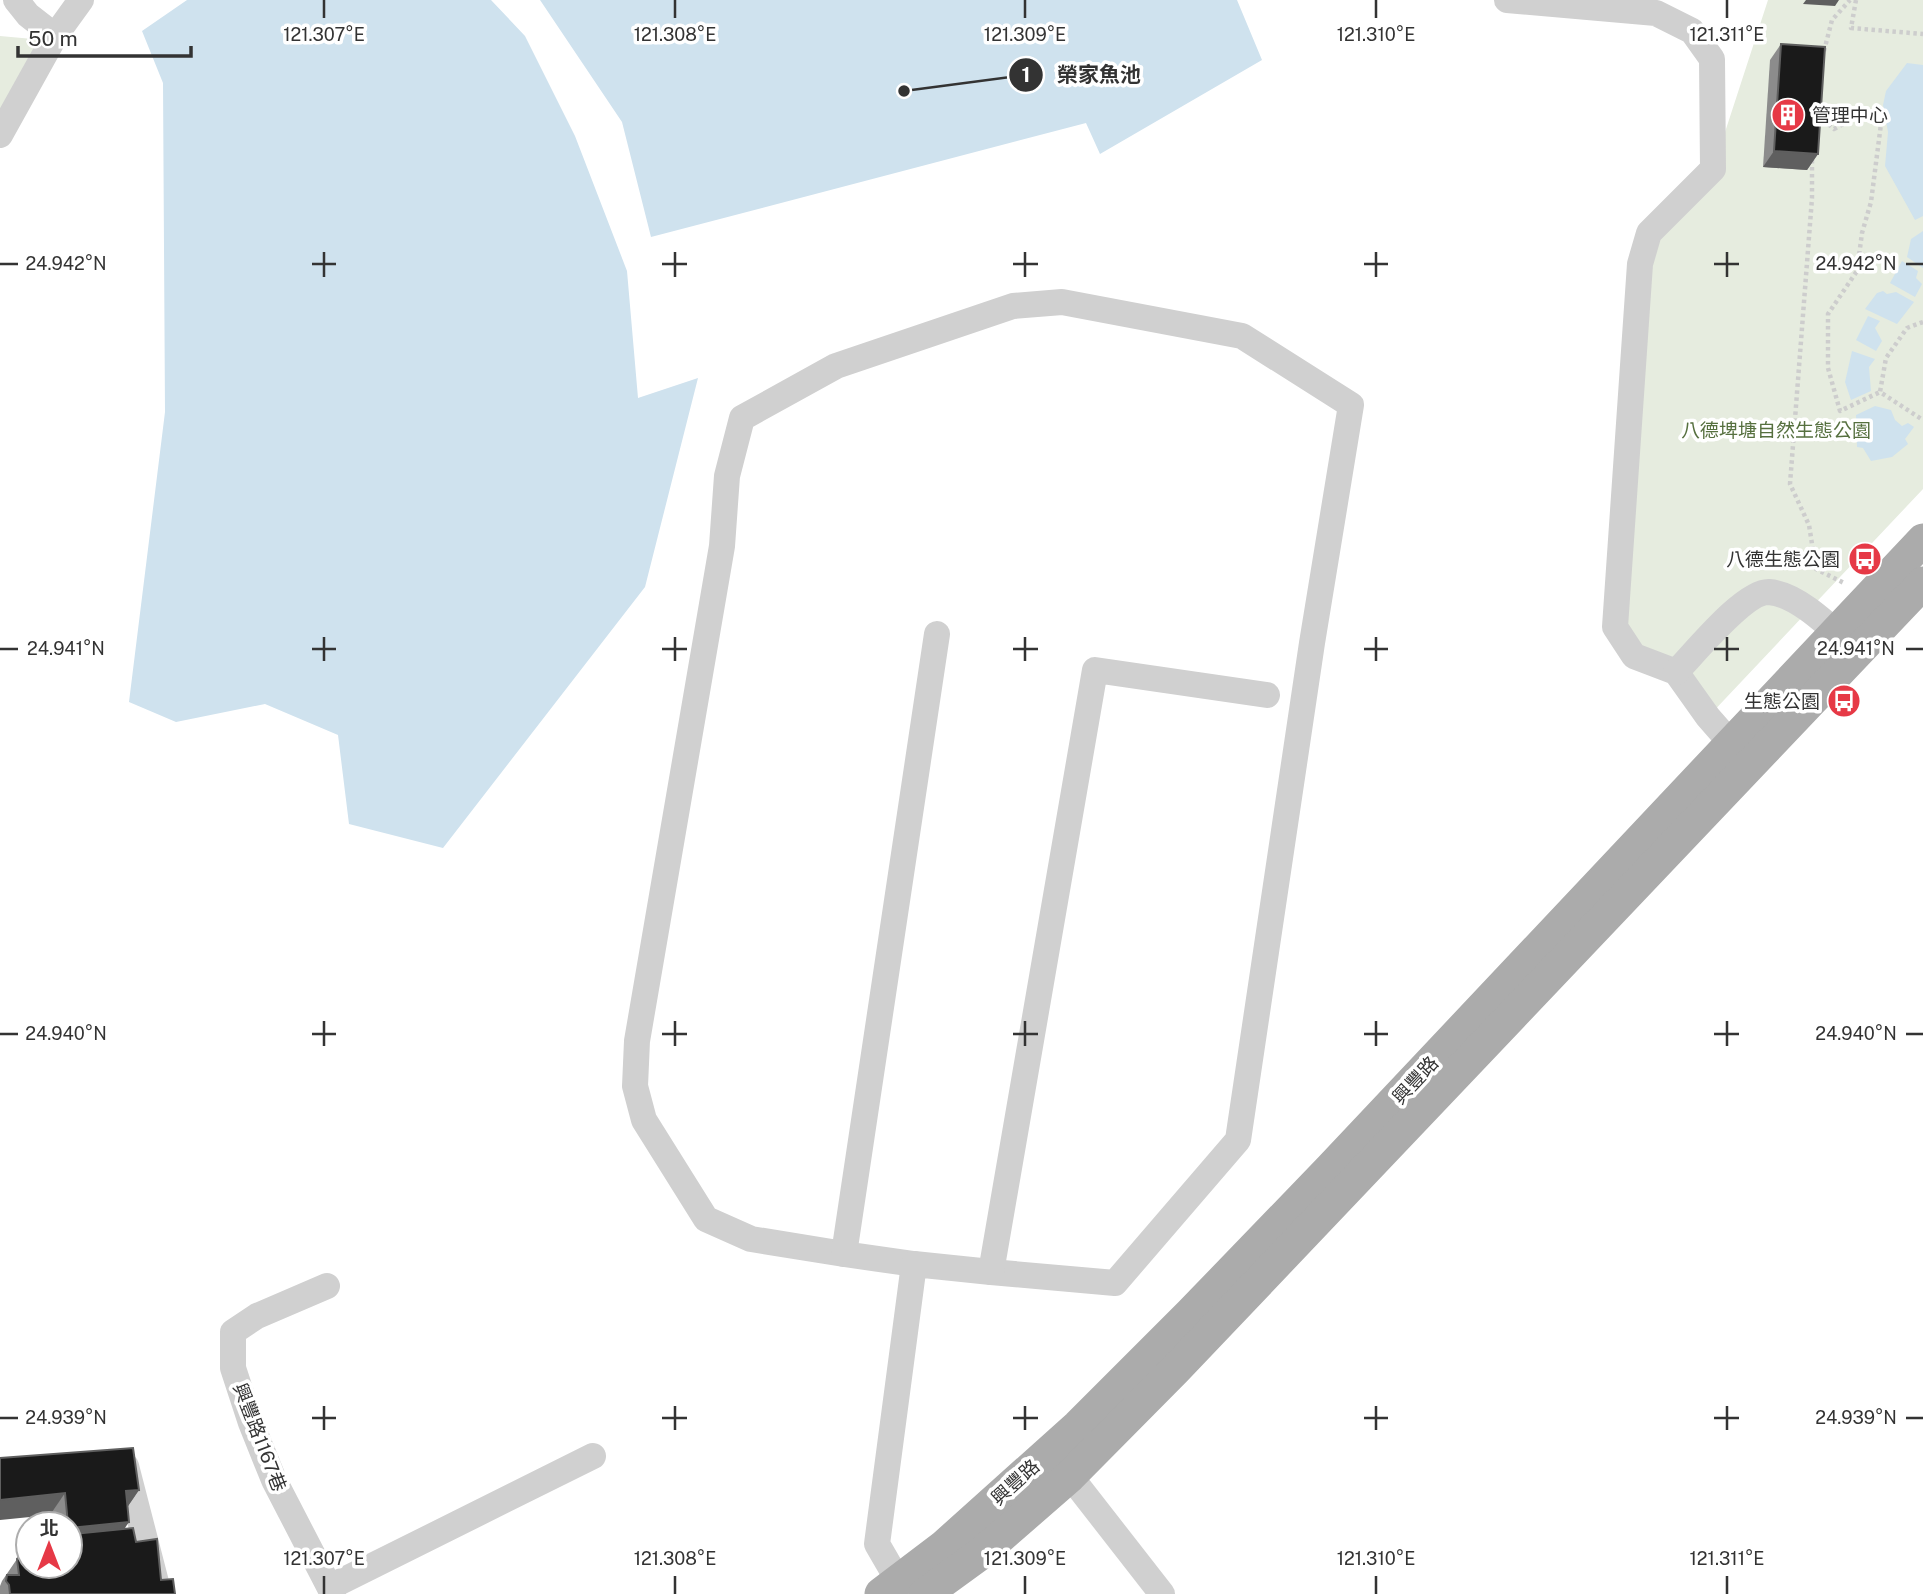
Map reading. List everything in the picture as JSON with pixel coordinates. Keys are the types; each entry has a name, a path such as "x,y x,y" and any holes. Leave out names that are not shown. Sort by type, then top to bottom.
{"main road":[{"name":"興豐路","path":"903,1591 983,1552 1070,1476 1203,1340 1847,642 1923,540"},
{"name":"興豐路","path":"1847,642 1923,583"},
{"name":"興豐路","path":"903,1591 943,1548 1097,1408 1330,1169 1742,755"}],"street":[{"path":"16,0 28,15 55,36"},
{"path":"0,135 55,36 81,0"},
{"path":"1507,0 1657,13 1692,30 1712,59 1713,169 1650,233 1640,264 1615,627 1634,656 1676,672 1742,755"},
{"path":"1062,302 1242,336 1351,405 1312,643 1238,1140 1115,1283 914,1264 751,1239 706,1219 644,1120 635,1086 637,1041 722,545 727,476 742,418 836,366 1013,306 1062,302"},
{"path":"1676,672 1741,604 1766,592 1792,598 1847,642"},
{"path":"844,1254 937,634"},
{"path":"990,1272 1095,670 1266,695"},
{"path":"903,1591 877,1544 914,1264"},
{"name":"興豐路1167巷","path":"327,1286 257,1316 233,1332 233,1368 274,1480 332,1590"},
{"path":"332,1590 593,1456"},
{"path":"101,1466 127,1466 159,1594"},
{"path":"1070,1476 1162,1594"}],"path":[{"path":"1822,60 1832,20 1850,0"},
{"path":"1856,0 1852,28 1923,34"},
{"path":"1812,123 1812,110 1834,129 1860,115 1882,116 1871,202 1862,233 1857,271 1828,314 1828,368 1840,411 1880,392"},
{"path":"1812,148 1811,212 1790,484 1809,525 1816,569 1854,588"},
{"path":"1880,392 1886,358 1906,328 1923,322"},
{"path":"1880,392 1923,420"}],"green space":[{"name":"八德埤塘自然生態公園","path":"1768,0 1923,0 1923,489 1708,717 1615,627 1640,264 1713,169"},
{"path":"0,36 44,40 0,120"}],"water":[{"path":"187,0 491,0 525,36 575,136 627,271 638,398 698,378 645,587 443,848 349,824 338,735 265,704 176,722 129,702 165,412 163,83 142,31"},
{"path":"540,0 1237,0 1262,60 1100,154 1086,123 651,237 622,122"},
{"path":"1907,63 1923,65 1923,216 1915,220 1885,166 1888,132 1883,105 1886,91"},
{"path":"1923,231 1923,268 1907,257 1911,239"},
{"path":"1902,261 1918,271 1916,278 1922,284 1915,297 1890,283"},
{"path":"1883,291 1887,294 1896,292 1914,302 1897,324 1865,309 1877,293"},
{"path":"1868,316 1880,321 1875,328 1882,341 1876,351 1856,340"},
{"path":"1852,351 1875,359 1869,367 1871,391 1851,400 1845,382"},
{"path":"1875,406 1891,410 1895,420 1902,426 1908,423 1914,427 1905,439 1908,444 1892,457 1871,461 1863,448 1857,447 1856,415"}],"building":[{"name":"管理中心","path":"1781,44 1825,47 1818,154 1774,151"},
{"path":"133,1448 139,1490 126,1491 129,1522 84,1527 84,1510 67,1510 65,1493 0,1500 0,1458"},
{"path":"133,1528 136,1542 157,1539 161,1580 173,1579 175,1594 10,1594 7,1575 14,1575 14,1580 84,1580 84,1533"}],"place":[{"name":"榮家魚池","path":"904,91"},
{"name":"管理中心","path":"1788,115"},
{"name":"八德生態公園","path":"1865,559"},
{"name":"生態公園","path":"1844,701"}]}
